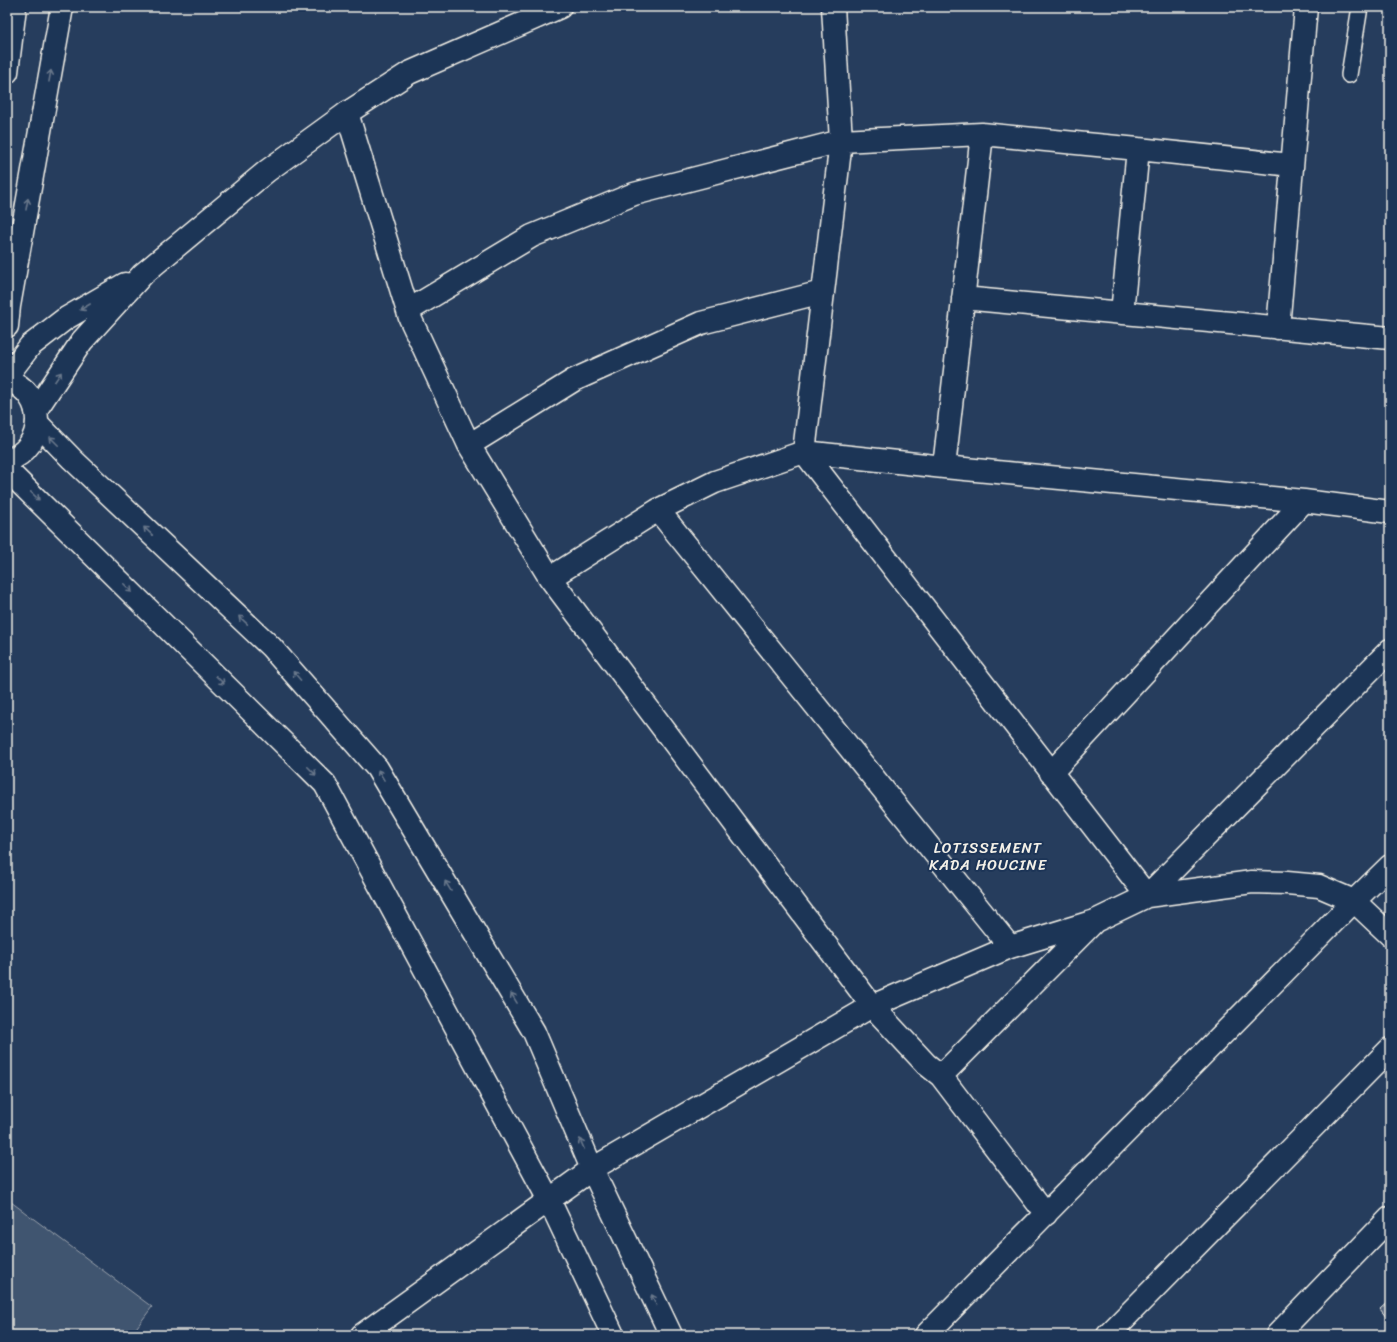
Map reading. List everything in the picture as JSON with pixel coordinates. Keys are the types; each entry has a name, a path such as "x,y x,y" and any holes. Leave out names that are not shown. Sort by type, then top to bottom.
{"main road":[{"path":"7,72 16,7"},
{"path":"7,326 15,231 62,7"},
{"path":"37,417 82,341 143,274 267,171 347,113 409,73 560,7"},
{"path":"833,7 841,140 804,452 1147,896"},
{"path":"1278,328 1306,7"},
{"path":"347,113 409,310 410,318 469,446 550,578 872,1006 926,1064 941,1076 1046,1214"},
{"path":"409,310 532,236 634,194 841,140 982,134 1138,148 1292,165"},
{"path":"944,467 982,134"},
{"path":"1122,313 1138,148"},
{"path":"7,376 30,346 65,319 143,274"},
{"path":"469,446 574,380 701,323 822,292"},
{"path":"963,298 1390,338"},
{"path":"7,380 13,382 26,391 32,400 37,417 35,435 29,445 16,457 7,460"},
{"path":"37,417 72,459 271,647 377,768 534,1032 592,1169 671,1335"},
{"path":"550,578 658,510 715,482 804,452 944,467 1304,501 1390,512"},
{"path":"7,470 325,784 549,1200 613,1335"},
{"path":"1051,773 1304,501"},
{"path":"658,510 1010,947"},
{"path":"1147,896 1390,650"},
{"path":"926,1335 1390,866"},
{"path":"362,1335 592,1169 872,1006 1010,947 1095,921 1147,896 1259,882 1319,886 1354,901 1390,935"},
{"path":"941,1076 1095,921"},
{"path":"1108,1335 1390,1049"},
{"path":"1285,1332 1390,1218"}],"lane":[{"path":"1349,75 1360,7"}],"shaded area":[{"path":"7,1199 152,1307 131,1335 7,1335"}],"building":[{"path":"1390,1300 1390,1322 1380,1309"}],"district":[{"name":"LOTISSEMENT KADA HOUCINE","path":"988,856"}]}
